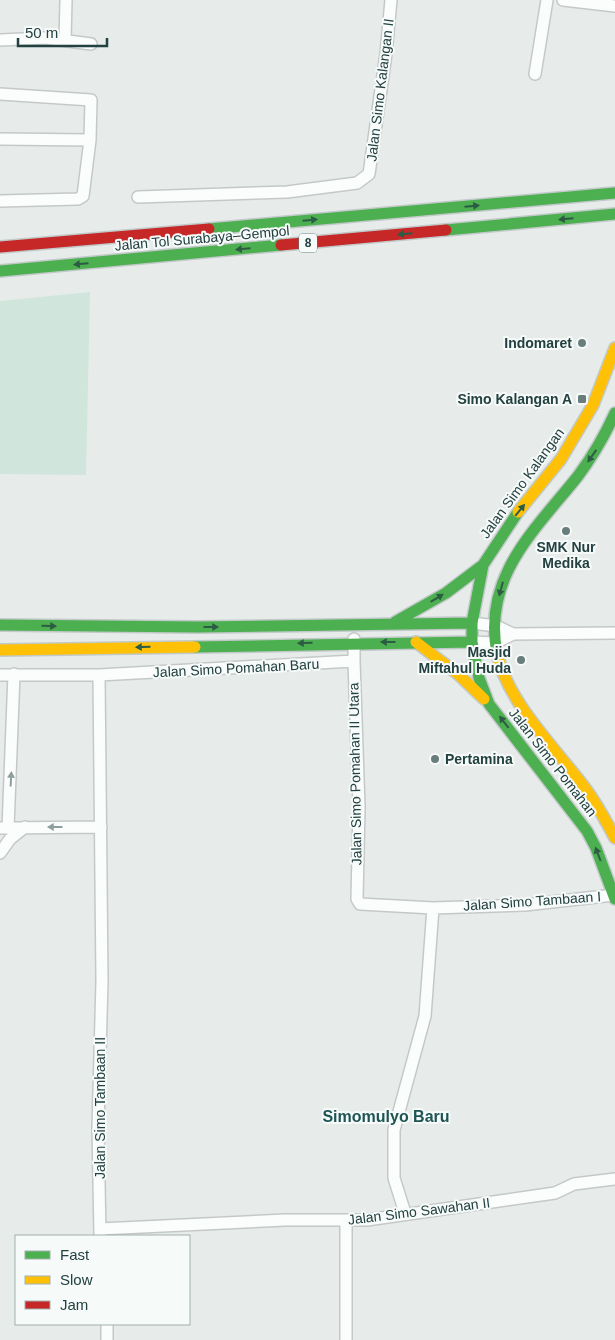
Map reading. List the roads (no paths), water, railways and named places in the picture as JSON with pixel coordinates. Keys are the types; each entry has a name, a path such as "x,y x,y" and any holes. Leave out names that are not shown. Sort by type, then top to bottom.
{"main road":[{"name":"Jalan Tol Surabaya–Gempol","path":"0,247 615,193"},
{"name":"Jalan Tol Surabaya–Gempol","path":"0,272 615,214"},
{"name":"Jalan Simo Kalangan","path":"472,642 472,623 482,565 506,528 561,459 593,405 615,348"},
{"path":"615,413 610,438 524,541 507,569 499,591 494,643 503,672 541,733 586,790 611,815 615,838"},
{"path":"394,622 446,593 482,565"},
{"path":"0,625 85,628 354,625 394,622 472,623"},
{"path":"85,628 83,638 86,648"},
{"path":"0,650 354,642 472,642"},
{"path":"416,642 460,675 489,704"},
{"name":"Jalan Simo Pomahan","path":"472,642 479,678 489,704 587,830 596,848 614,897"}],"street":[{"path":"65,40 66,0"},
{"name":"Jalan Simo Kalangan II","path":"138,197 287,192 357,183 365,179 369,174 386,54 391,0"},
{"path":"535,74 548,0"},
{"path":"563,0 615,6"},
{"path":"0,40 45,38 91,44"},
{"path":"0,94 90,98 90,140 83,196 78,199 0,202"},
{"path":"0,138 90,140"},
{"path":"472,623 496,626 513,634"},
{"path":"354,625 354,661"},
{"path":"472,642 494,643 513,634 615,633"},
{"name":"Jalan Simo Pomahan Baru","path":"0,675 99,675 354,661"},
{"name":"Jalan Simo Pomahan II Utara","path":"354,661 359,807 357,899 360,904 433,908"},
{"path":"14,674 4,828 101,827 99,675"},
{"path":"0,853 10,839 24,827"},
{"name":"Jalan Simo Tambaan II","path":"100,1232 98,1128 102,980 101,827"},
{"name":"Jalan Simo Tambaan I","path":"433,908 525,905 614,897"},
{"path":"405,1213 394,1178 394,1130 425,1016 433,908"},
{"name":"Jalan Simo Sawahan II","path":"100,1232 285,1220 346,1221 555,1193 574,1184 615,1179"},
{"path":"346,1221 346,1340"},
{"path":"107,1325 107,1340"}],"place":[{"name":"Indomaret","path":"582,343"},
{"name":"Simo Kalangan A","path":"582,399"},
{"name":"SMK Nur Medika","path":"566,531"},
{"name":"Masjid Miftahul Huda","path":"521,660"},
{"name":"Pertamina","path":"435,759"}],"district":[{"name":"Simomulyo Baru","path":"386,1116"}]}
